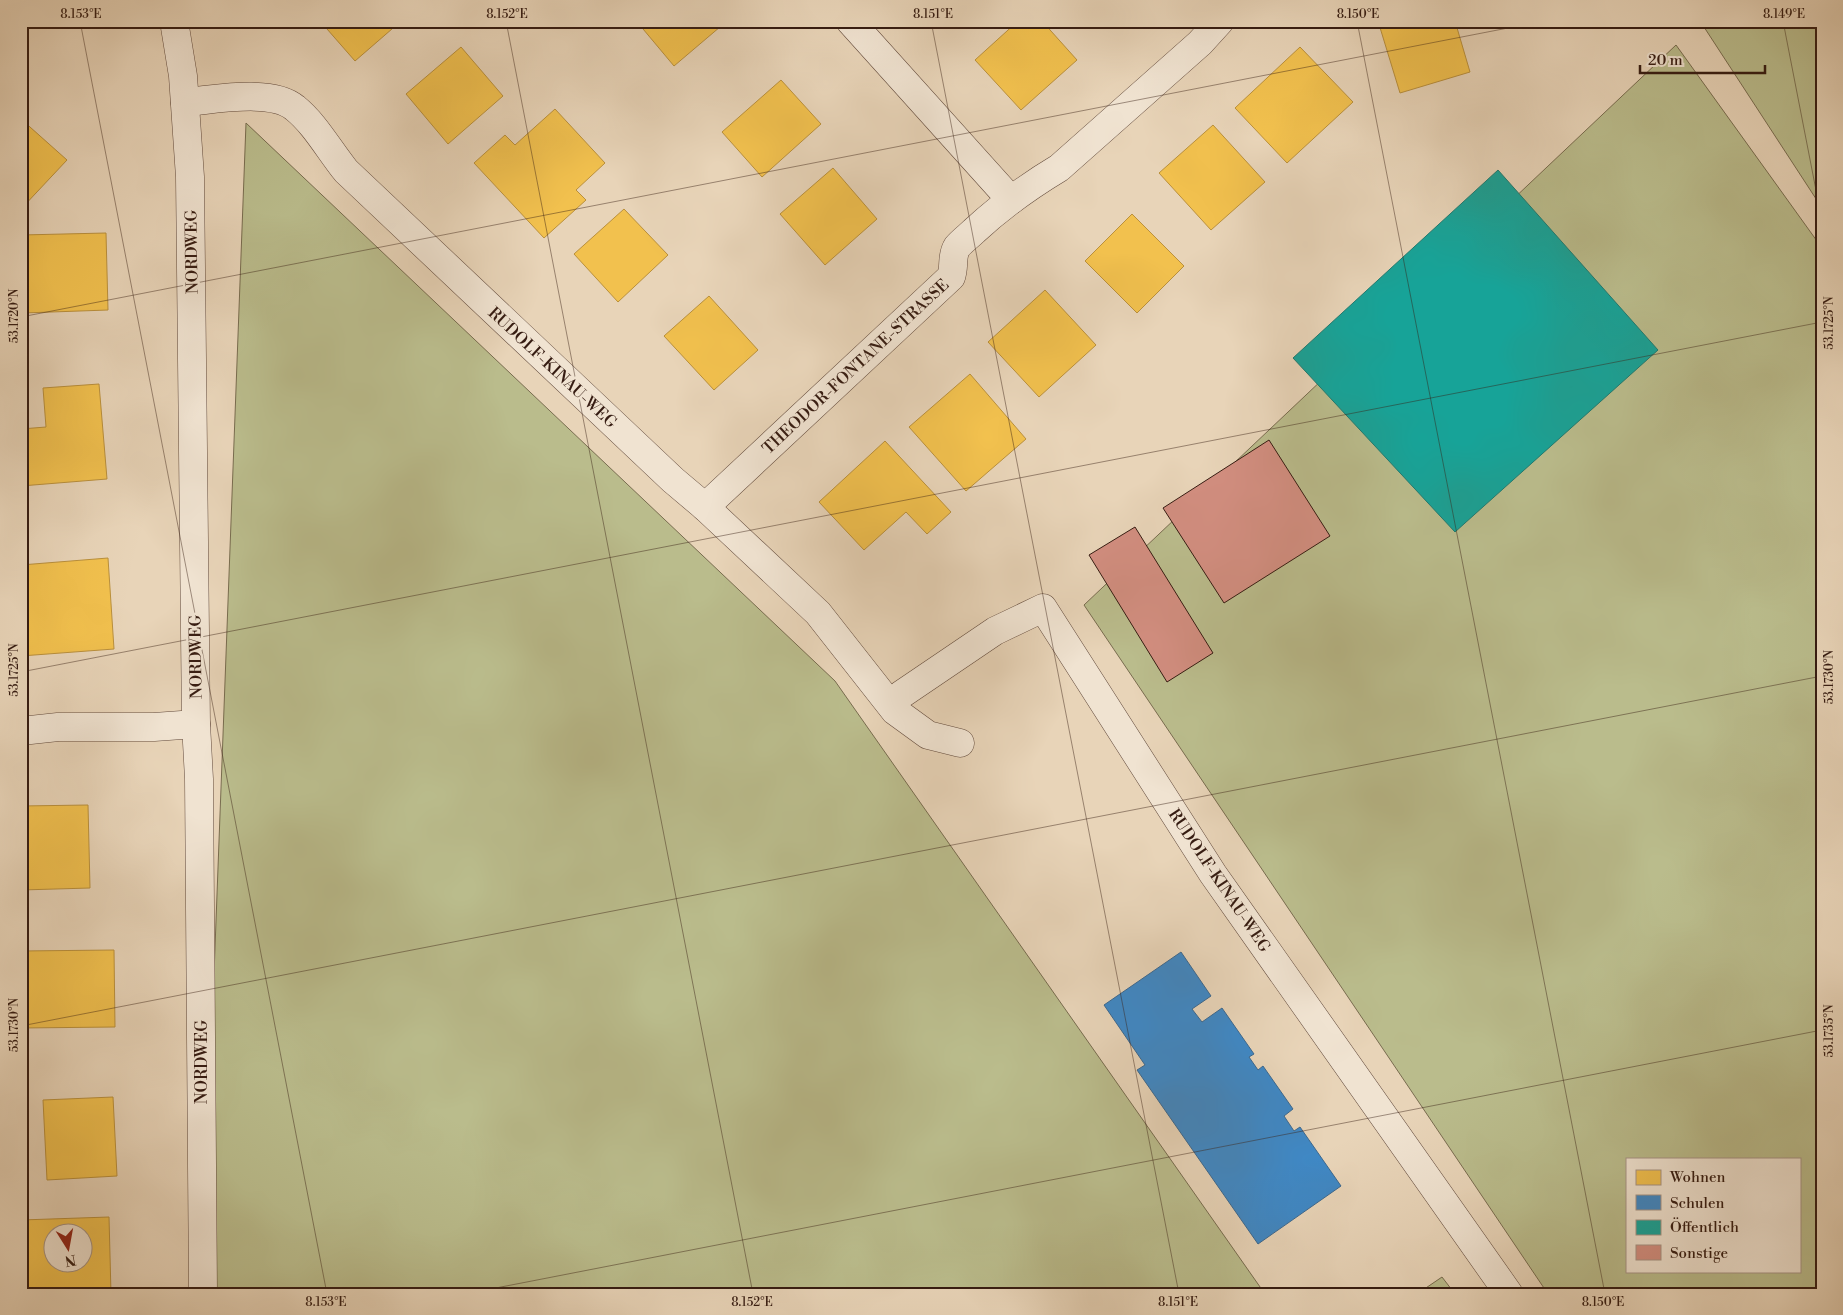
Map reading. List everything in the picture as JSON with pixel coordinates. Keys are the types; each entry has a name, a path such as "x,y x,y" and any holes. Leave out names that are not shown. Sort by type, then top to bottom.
{"street":[{"name":"NORDWEG","path":"174,21 180,50 190,177 196,724 199,798 203,1294"},
{"path":"850,21 1011,200"},
{"name":"THEODOR-FONTANE-STRASSE","path":"705,507 951,277 954,268 953,255 958,246 982,223 1011,200 1059,168 1200,43 1220,21"},
{"name":"RUDOLF-KINAU-WEG","path":"185,102 259,97 278,99 294,106 346,170 673,480 705,507 818,613 895,711 928,735 960,743"},
{"name":"RUDOLF-KINAU-WEG","path":"890,704 995,631 1043,608 1213,874 1509,1294"},
{"path":"21,731 58,727 154,727 196,724"}],"green space":[{"path":"1727,21 1822,21 1822,208 1704,27"},
{"path":"1676,45 1822,248 1822,1294 1548,1294 1084,605"},
{"path":"246,123 835,681 1265,1294 202,1294"},
{"path":"1442,1277 1455,1294 1417,1294"}],"building: Wohnen":[{"path":"320,21 399,21 400,22 355,61"},
{"path":"640,21 727,21 674,66 638,23"},
{"path":"1018,21 1042,21 1077,60 1021,110 975,60"},
{"path":"1378,21 1455,21 1470,72 1400,93"},
{"path":"461,47 503,96 448,144 406,94"},
{"path":"1300,47 1353,102 1287,163 1235,108"},
{"path":"781,80 821,124 762,177 722,132"},
{"path":"555,109 605,163 576,190 586,200 544,238 474,163 505,135 515,145"},
{"path":"21,119 67,160 21,209"},
{"path":"1213,125 1265,182 1211,230 1159,173"},
{"path":"833,168 877,219 825,265 780,214"},
{"path":"624,209 668,255 618,302 574,254"},
{"path":"1132,214 1184,266 1137,313 1085,261"},
{"path":"106,233 108,310 23,313 21,235"},
{"path":"1045,290 1096,345 1039,397 988,342"},
{"path":"709,296 758,350 714,390 664,336"},
{"path":"970,374 1026,439 966,491 909,427"},
{"path":"99,384 107,479 21,486 21,429 46,427 43,388"},
{"path":"885,441 951,512 927,534 906,512 864,550 819,502"},
{"path":"108,558 114,649 21,656 21,565"},
{"path":"88,805 90,888 21,890 21,806"},
{"path":"114,950 115,1027 21,1028 21,951"},
{"path":"113,1097 117,1176 47,1180 43,1100"},
{"path":"109,1217 111,1294 23,1294 21,1220"}],"building: Schulen":[{"path":"1181,952 1211,996 1192,1009 1202,1022 1222,1008 1254,1054 1249,1057 1258,1070 1263,1066 1293,1109 1284,1116 1294,1131 1300,1127 1341,1186 1258,1244 1137,1070 1145,1065 1104,1005"}],"building: Öffentlich":[{"path":"1498,170 1658,350 1455,532 1293,358"}],"building: Sonstige":[{"path":"1269,440 1330,536 1224,603 1163,508"},
{"path":"1135,527 1213,653 1167,682 1089,555"}]}
